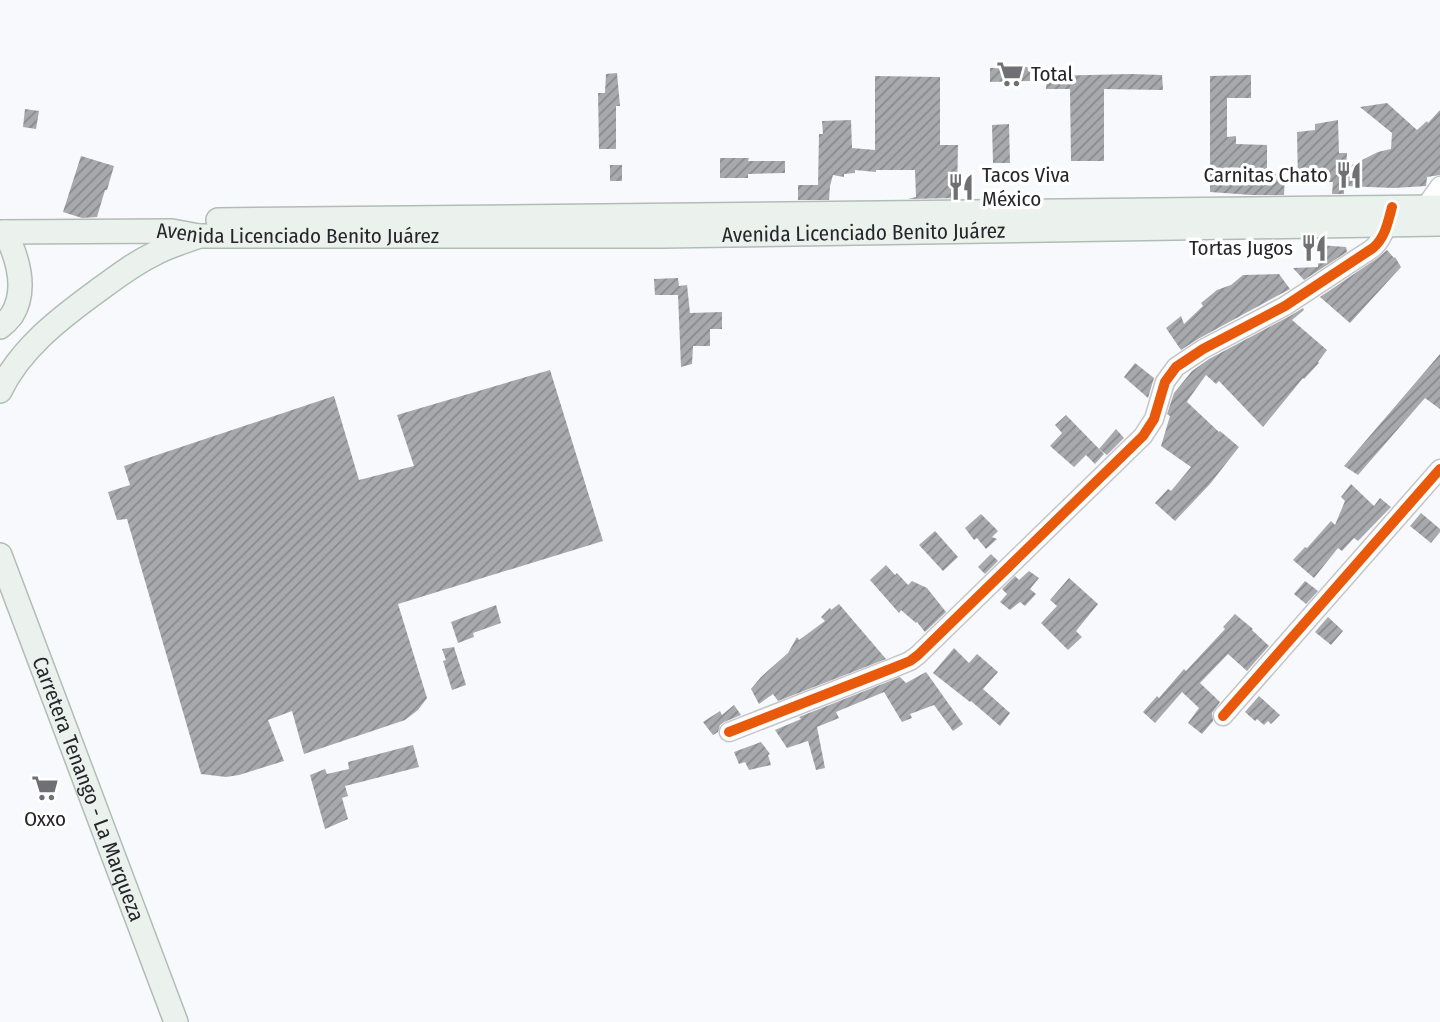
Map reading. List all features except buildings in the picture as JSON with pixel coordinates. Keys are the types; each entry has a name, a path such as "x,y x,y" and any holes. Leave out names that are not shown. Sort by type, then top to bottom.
{"main road":[{"name":"Avenida Licenciado Benito Juárez","path":"172,231 199,236 663,236 1112,230 1435,213"},
{"name":"Avenida Licenciado Benito Juárez","path":"172,231 202,220 1389,216"},
{"path":"2,232 172,231"},
{"path":"0,327 12,314 19,294 19,273 13,249 2,232"},
{"path":"0,391 17,363 40,337 82,302 124,271 155,253 199,236"},
{"name":"Carretera Tenango - La Marqueza","path":"0,555 176,1022"}],"street":[{"path":"1435,213 1440,186"},
{"path":"729,732 893,668 918,655 1143,436 1154,419 1165,382 1176,367 1203,349 1284,306 1373,248 1379,242 1389,216"},
{"path":"1223,716 1440,469"}],"cycle path":[{"path":"729,732 893,668 918,655 1143,436 1154,419 1165,382 1176,367 1203,349 1285,306 1373,248 1383,235 1392,207"},
{"path":"1223,716 1440,469"}],"place":[{"name":"Total","path":"1010,74"},
{"name":"Carnitas Chato","path":"1349,175"},
{"name":"Tacos Viva México","path":"961,187"},
{"name":"Tortas Jugos","path":"1314,248"},
{"name":"Oxxo","path":"45,788"}]}
